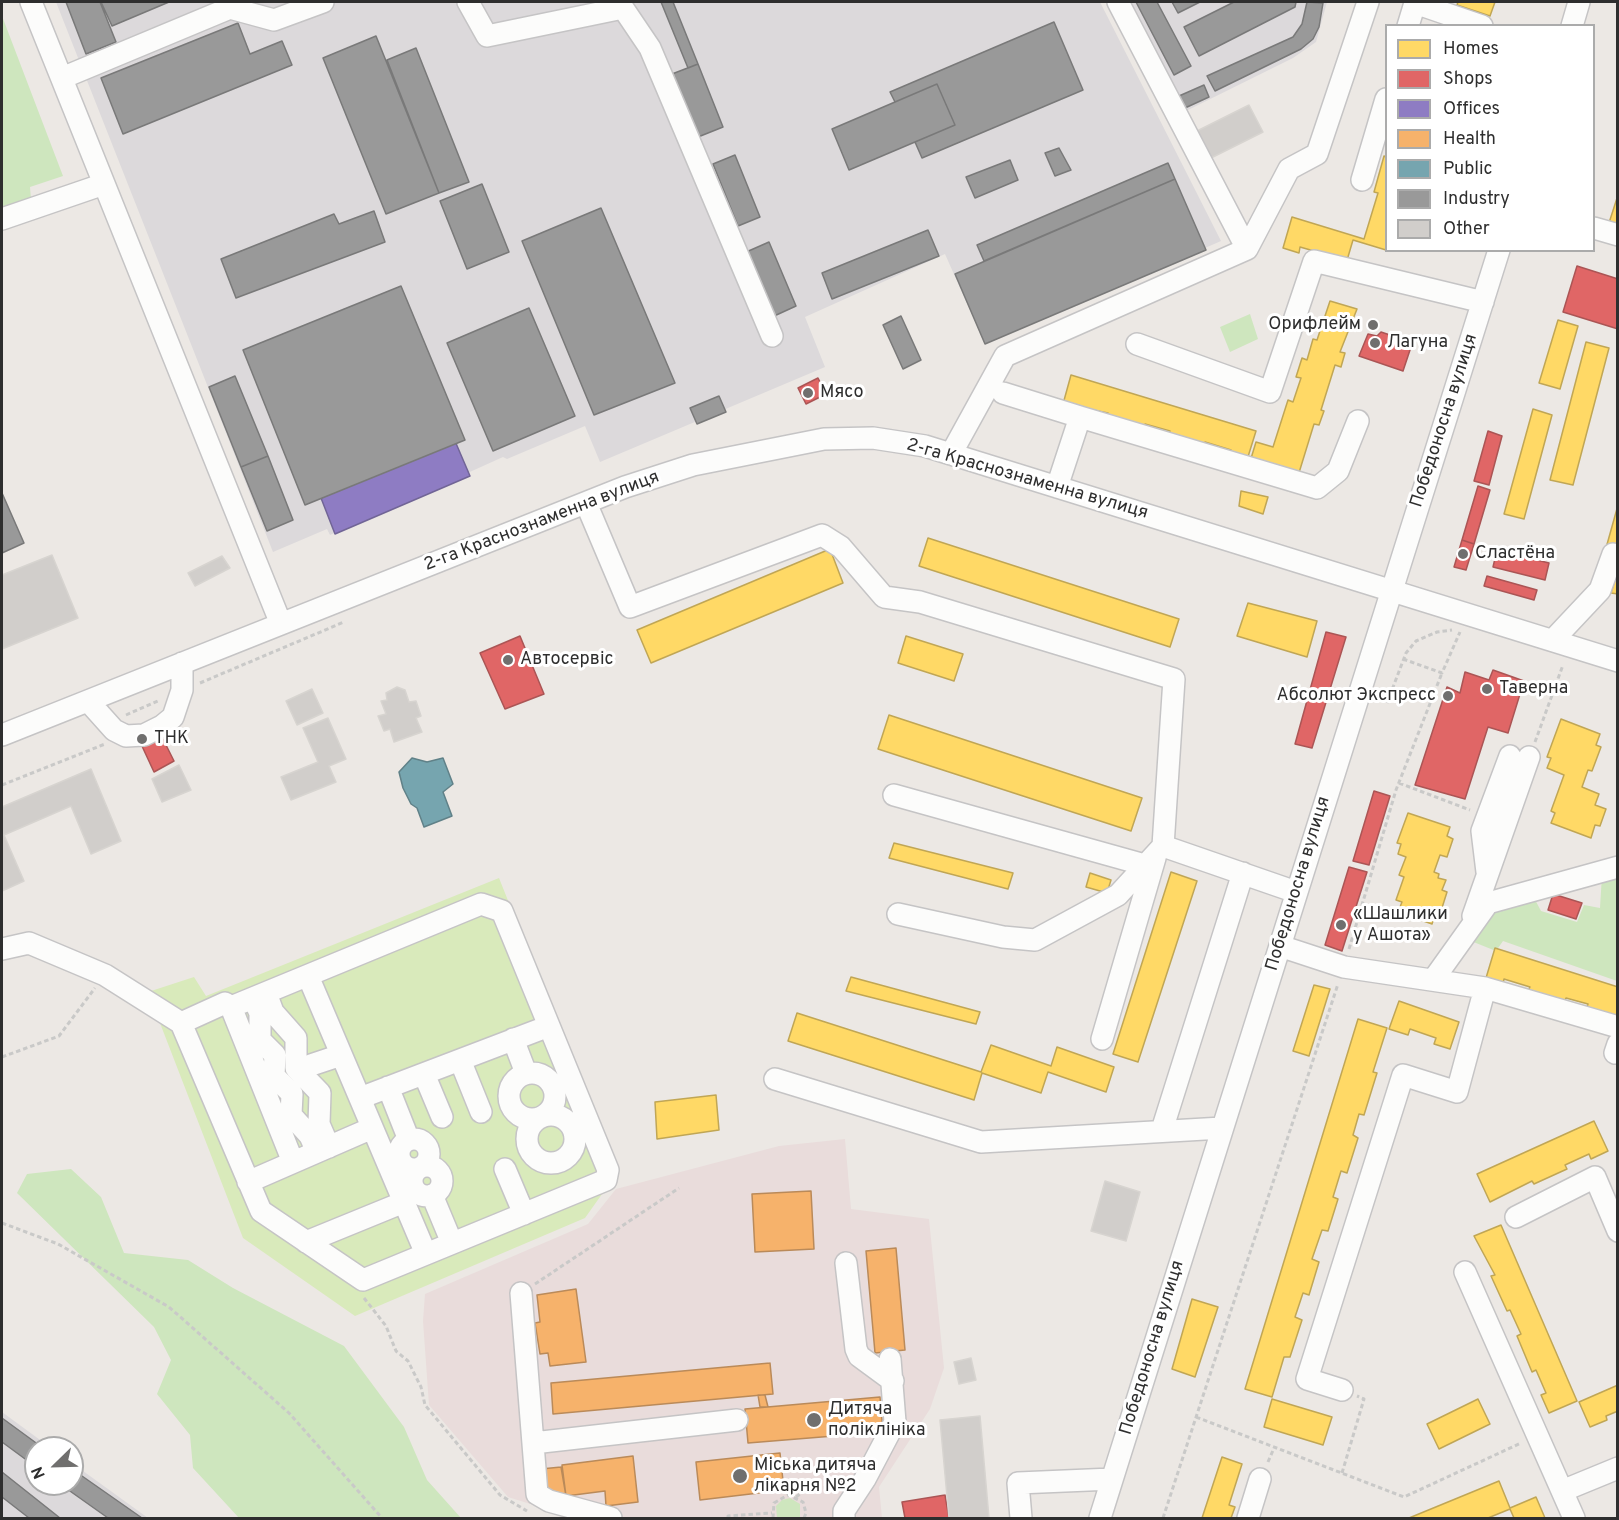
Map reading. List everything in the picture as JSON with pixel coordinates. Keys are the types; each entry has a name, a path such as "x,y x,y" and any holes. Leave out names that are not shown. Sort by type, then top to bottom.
{"street":[{"path":"31,2 281,624"},
{"path":"62,78 230,8 274,20 322,2"},
{"path":"468,2 487,36 623,8 650,48 772,336"},
{"path":"1118,2 1247,249"},
{"path":"951,454 1005,356 1247,249 1289,169 1317,154 1368,2"},
{"path":"1408,24 1412,2 1476,24"},
{"path":"1573,24 1579,2"},
{"path":"1362,180 1385,102"},
{"path":"2,219 104,184"},
{"path":"1595,229 1617,235"},
{"name":"Победоносна вулиця","path":"1100,1518 1498,252"},
{"path":"1137,344 1270,392 1314,261 1483,302"},
{"path":"1003,393 1317,488 1338,471 1358,421"},
{"path":"1057,487 1080,417"},
{"name":"2-га Краснознаменна вулиця","path":"2,735 586,503 693,465 824,439 873,438 925,446 1617,661"},
{"path":"586,503 630,607 822,535 841,547 884,597 920,602 1174,679 1155,855 1102,1039"},
{"path":"1553,640 1600,590 1613,554"},
{"path":"88,701 114,730 126,736 144,735 162,726 173,717 182,690 182,663"},
{"path":"1488,875 1482,831 1487,816 1520,757"},
{"path":"1468,931 1488,875 1520,757"},
{"path":"894,795 1243,873 1296,892"},
{"path":"898,914 1003,937 1035,940 1118,895 1155,855"},
{"path":"1433,980 1488,903 1617,867"},
{"path":"1162,1130 1243,873"},
{"path":"2,949 29,944 105,975 181,1023 261,1211 363,1280 606,1180 608,1170 502,911 481,904 231,1007"},
{"path":"1280,946 1344,967 1485,988 1617,1027"},
{"path":"308,975 426,1254"},
{"path":"1342,1390 1307,1378 1403,1075 1457,1092 1485,988"},
{"path":"259,996 260,1040 275,1055 274,1076 292,1094 291,1115 323,1149"},
{"path":"259,996 296,1038 296,1068 320,1093 319,1124 323,1149"},
{"path":"181,1023 225,1003 231,1007 293,1162"},
{"path":"360,1098 549,1026"},
{"path":"513,1039 526,1073"},
{"path":"311,1065 341,1054"},
{"path":"460,1060 481,1112"},
{"path":"526,1073 513,1082 509,1096 513,1110 525,1118 539,1118 546,1115 562,1118 573,1130 574,1146 571,1153 557,1162 542,1161 530,1152 526,1137 528,1129 539,1118 546,1115 555,1102 554,1086 542,1074 526,1073"},
{"path":"424,1074 442,1117"},
{"path":"776,1079 981,1142 1222,1128"},
{"path":"388,1088 409,1140 422,1142 428,1149 429,1158 419,1168 429,1167 440,1175 439,1189 432,1195 452,1243"},
{"path":"249,1182 372,1128"},
{"path":"557,1162 570,1195"},
{"path":"505,1169 524,1214"},
{"path":"1516,1217 1595,1177 1617,1231"},
{"path":"306,1242 404,1202"},
{"path":"846,1263 856,1349 860,1356 893,1381"},
{"path":"1465,1272 1574,1518"},
{"path":"521,1293 537,1494 549,1501 610,1518"},
{"path":"844,1518 844,1511 866,1479 895,1422 890,1359"},
{"path":"533,1443 737,1420"},
{"path":"1562,1491 1617,1468"},
{"path":"1021,1518 1018,1483 1112,1479"},
{"path":"1248,1518 1260,1479"}],"path":[{"path":"1387,703 1403,659 1416,641 1426,635 1452,630 1471,636"},
{"path":"1163,1518 1344,967 1399,783 1460,632"},
{"path":"1403,659 1442,673"},
{"path":"1520,757 1563,664"},
{"path":"1399,783 1487,816"},
{"path":"2,1057 59,1036 105,975"},
{"path":"521,1293 679,1188"},
{"path":"2,1223 58,1244 169,1307 289,1413 382,1518"},
{"path":"363,1280 364,1300 386,1326 396,1351 408,1361 421,1387 425,1405 500,1495 536,1515"},
{"path":"1342,1390 1364,1399 1342,1473"},
{"path":"1196,1418 1404,1497 1536,1436"},
{"path":"796,1497 805,1490 846,1486"},
{"path":"773,1518 772,1513 778,1498 788,1495 796,1497 805,1507 804,1518"},
{"path":"728,1518 772,1513"}],"shaded area":[{"path":"56,2 1100,2 1221,241 985,344 945,254 805,317 825,367 600,462 585,426 507,459 503,457 330,535 327,529 273,552"},
{"path":"1130,2 1327,2 1316,42 1293,58 1186,111"},
{"path":"845,1139 851,1209 929,1219 944,1368 930,1409 879,1487 882,1518 575,1518 508,1497 429,1405 423,1321 425,1294 588,1224 616,1189 779,1146"},
{"path":"2,1412 35,1436 24,1436 24,1496 84,1496 84,1472 148,1518 2,1518"}],"green space":[{"path":"2,16 63,176 30,187 31,200 2,209"},
{"path":"1250,314 1258,339 1230,352 1220,327"},
{"path":"1617,871 1617,981 1503,941 1496,951 1471,941 1489,905 1532,894 1541,911 1577,922 1584,905 1600,908 1602,875"},
{"path":"499,878 617,1173 585,1218 355,1316 243,1238 148,992 194,977 206,996"},
{"path":"71,1169 101,1197 124,1253 188,1260 233,1288 344,1346 404,1427 427,1480 461,1518 239,1518 193,1468 190,1435 157,1394 171,1360 154,1327 17,1193 27,1174"},
{"path":"790,1498 800,1504 800,1518 777,1518 776,1506 782,1500"}],"building: Homes":[{"path":"1458,2 1495,2 1490,16 1457,5"},
{"path":"1384,156 1385,250 1353,240 1345,267 1328,255 1300,247 1299,253 1283,248 1292,217 1364,239 1378,193 1374,192"},
{"path":"1618,195 1618,229 1608,226"},
{"path":"1330,301 1357,309 1340,352 1345,353 1341,367 1335,365 1321,410 1324,411 1319,425 1314,424 1298,476 1249,465 1256,442 1273,447 1288,400 1293,402 1301,378 1296,377 1302,358 1307,360 1313,339 1317,340"},
{"path":"1558,320 1578,326 1560,389 1539,383"},
{"path":"1586,342 1609,348 1573,485 1550,480"},
{"path":"1071,375 1256,431 1247,460 1230,454 1231,450 1205,442 1204,447 1169,436 1170,431 1145,424 1143,428 1106,417 1108,413 1063,404"},
{"path":"1533,409 1552,415 1524,519 1504,514"},
{"path":"1241,491 1268,497 1263,514 1239,506"},
{"path":"1618,505 1618,551 1606,548"},
{"path":"928,538 1179,619 1170,647 919,566"},
{"path":"830,549 843,583 651,663 637,630"},
{"path":"1618,570 1618,594 1611,593"},
{"path":"1248,603 1317,621 1307,657 1237,636"},
{"path":"906,636 963,654 954,681 898,663"},
{"path":"889,715 1142,798 1131,831 878,749"},
{"path":"1561,719 1600,734 1596,745 1601,747 1592,771 1588,770 1582,787 1599,794 1595,805 1606,809 1600,826 1595,825 1591,838 1551,823 1555,813 1551,811 1564,775 1547,768 1551,758 1547,757"},
{"path":"1408,813 1450,827 1447,836 1453,839 1447,857 1440,855 1434,872 1439,874 1438,878 1446,880 1442,890 1447,892 1441,911 1437,909 1432,924 1398,912 1402,902 1396,900 1404,877 1399,875 1406,857 1398,854 1401,844 1397,843"},
{"path":"894,843 1013,873 1008,889 889,858"},
{"path":"1171,872 1197,881 1138,1062 1113,1054"},
{"path":"1090,873 1111,880 1107,893 1086,887"},
{"path":"1495,948 1618,987 1618,1020 1586,1010 1588,1004 1566,998 1564,1003 1528,991 1530,987 1504,979 1503,984 1486,978"},
{"path":"851,977 980,1012 976,1024 846,991"},
{"path":"1314,985 1330,989 1309,1056 1293,1051"},
{"path":"1399,1001 1459,1022 1450,1049 1434,1044 1436,1038 1410,1029 1408,1035 1389,1029"},
{"path":"797,1013 981,1072 991,1045 1051,1066 1057,1047 1114,1067 1106,1092 1048,1072 1041,1093 982,1073 974,1100 788,1041"},
{"path":"1358,1019 1387,1028 1373,1072 1377,1073 1364,1115 1359,1114 1353,1135 1358,1138 1347,1173 1341,1171 1333,1197 1338,1199 1328,1231 1322,1230 1312,1259 1319,1262 1309,1295 1303,1293 1295,1317 1302,1320 1290,1357 1284,1357 1272,1397 1245,1389"},
{"path":"716,1095 719,1130 657,1139 655,1102"},
{"path":"1594,1121 1608,1151 1591,1159 1589,1154 1565,1165 1567,1169 1534,1184 1532,1181 1490,1202 1477,1174"},
{"path":"1501,1225 1577,1401 1549,1413 1541,1395 1546,1393 1536,1370 1532,1372 1517,1336 1521,1334 1510,1310 1507,1311 1491,1276 1495,1275 1474,1236"},
{"path":"1192,1299 1218,1307 1195,1377 1172,1369"},
{"path":"1618,1385 1618,1411 1606,1416 1607,1420 1590,1427 1579,1402"},
{"path":"1272,1399 1332,1417 1323,1445 1264,1427"},
{"path":"1478,1399 1490,1424 1439,1449 1427,1424"},
{"path":"1222,1457 1242,1464 1229,1505 1235,1507 1231,1518 1202,1518"},
{"path":"1499,1481 1510,1508 1536,1497 1545,1518 1514,1518 1510,1509 1488,1518 1409,1518"}],"building: Shops":[{"path":"1577,266 1618,279 1618,329 1563,312"},
{"path":"1381,332 1390,335 1391,342 1411,347 1403,371 1359,356 1368,334 1377,336"},
{"path":"818,378 826,394 806,404 798,388"},
{"path":"1488,431 1502,436 1489,485 1474,481"},
{"path":"1478,486 1490,490 1474,544 1462,540"},
{"path":"1462,540 1474,544 1466,570 1454,567"},
{"path":"1497,550 1549,563 1545,580 1493,567"},
{"path":"1487,576 1537,590 1534,600 1484,586"},
{"path":"1326,632 1346,637 1312,748 1295,744"},
{"path":"520,636 544,694 505,709 480,653"},
{"path":"1493,670 1524,681 1508,733 1488,727 1465,799 1415,785 1447,687 1460,693 1465,672 1489,680"},
{"path":"155,723 174,761 154,772 135,731"},
{"path":"1374,791 1390,796 1369,865 1353,861"},
{"path":"1349,867 1367,872 1342,951 1325,945"},
{"path":"1553,894 1582,903 1576,919 1548,910"},
{"path":"945,1495 949,1518 905,1518 902,1502"}],"building: Offices":[{"path":"455,441 470,476 335,534 321,498"}],"building: Health":[{"path":"811,1191 814,1249 755,1252 752,1194"},
{"path":"896,1248 905,1350 875,1353 866,1251"},
{"path":"576,1289 586,1362 550,1366 548,1353 540,1354 535,1323 540,1322 537,1295"},
{"path":"770,1363 773,1394 553,1414 551,1383"},
{"path":"758,1395 765,1395 768,1407 760,1407"},
{"name":"Дитяча поліклініка","path":"880,1397 883,1432 748,1443 745,1409"},
{"name":"Міська дитяча лікарня №2","path":"780,1453 784,1490 700,1500 696,1462"},
{"path":"633,1456 638,1502 606,1506 605,1491 566,1496 562,1465"},
{"path":"561,1467 566,1496 544,1495 541,1469"}],"building: Public":[{"path":"412,758 427,762 443,758 453,784 443,792 452,816 424,827 417,808 411,804 403,788 399,772"}],"building: Industry":[{"path":"66,2 100,2 116,42 86,54"},
{"path":"101,2 169,2 112,26"},
{"path":"661,2 673,2 698,64 688,68"},
{"path":"1136,2 1157,2 1191,66 1174,75"},
{"path":"1172,2 1200,2 1178,13"},
{"path":"1234,2 1296,2 1295,7 1199,56 1184,27"},
{"path":"1307,2 1323,3 1319,27 1313,39 1301,49 1215,91 1207,76 1293,37 1302,24"},
{"path":"1054,22 1083,90 922,158 915,142 955,125 937,84 895,102 890,92"},
{"path":"238,23 250,54 282,41 292,65 123,134 101,78"},
{"path":"376,36 439,193 386,214 323,58"},
{"path":"416,48 469,182 439,193 387,60"},
{"path":"698,64 723,127 698,137 672,74"},
{"path":"937,84 955,125 849,170 832,129"},
{"path":"1204,85 1209,97 1185,108 1179,96"},
{"path":"1059,148 1071,170 1055,176 1045,153"},
{"path":"735,155 760,217 738,226 713,164"},
{"path":"1010,160 1018,180 975,198 966,177"},
{"path":"1168,163 1175,179 984,261 977,245"},
{"path":"1175,179 1206,250 985,344 955,274"},
{"path":"482,184 509,252 467,269 440,201"},
{"path":"601,208 675,383 594,415 522,241"},
{"path":"374,211 385,242 236,298 221,259 334,214 339,224"},
{"path":"928,230 939,256 832,299 822,273"},
{"path":"769,242 796,306 772,317 744,253"},
{"path":"401,286 465,440 305,505 243,350"},
{"path":"529,308 575,416 493,451 447,343"},
{"path":"901,316 921,360 903,369 883,325"},
{"path":"235,376 268,456 241,467 209,387"},
{"path":"719,396 726,412 697,424 690,408"},
{"path":"268,456 293,520 267,531 241,467"},
{"path":"2,493 24,543 2,553"},
{"path":"2,1418 27,1436 24,1436 24,1458 2,1442"},
{"path":"2,1472 24,1489 24,1496 32,1496 60,1518 29,1518 2,1497"},
{"path":"84,1477 142,1518 108,1518 77,1496 84,1496"}],"building: Other":[{"path":"1249,105 1263,132 1211,158 1197,131"},
{"path":"52,555 78,618 2,649 2,575"},
{"path":"222,556 230,568 195,586 188,573"},
{"path":"397,687 405,690 409,702 416,701 421,716 416,718 422,732 394,742 390,729 384,731 378,716 386,714 381,701 387,700 386,693"},
{"path":"312,689 323,713 297,725 286,701"},
{"path":"328,718 346,759 329,766 336,782 291,800 281,777 318,762 303,728"},
{"path":"179,765 191,790 162,802 152,779"},
{"path":"91,769 121,841 91,854 71,806 4,835 24,881 2,891 2,807"},
{"path":"1105,1181 1140,1192 1126,1241 1091,1231"},
{"path":"971,1358 976,1380 959,1384 954,1362"},
{"path":"980,1416 989,1518 949,1518 940,1420"}],"place":[{"name":"Орифлейм","path":"1373,325"},
{"name":"Лагуна","path":"1375,343"},
{"name":"Мясо","path":"808,393"},
{"name":"Сластёна","path":"1463,554"},
{"name":"Автосервіс","path":"508,660"},
{"name":"Таверна","path":"1487,689"},
{"name":"Абсолют Экспресс","path":"1448,696"},
{"name":"ТНК","path":"142,739"},
{"name":"«Шашлики у Ашота»","path":"1341,925"},
{"name":"Дитяча поліклініка","path":"814,1420"},
{"name":"Міська дитяча лікарня №2","path":"740,1476"}]}
